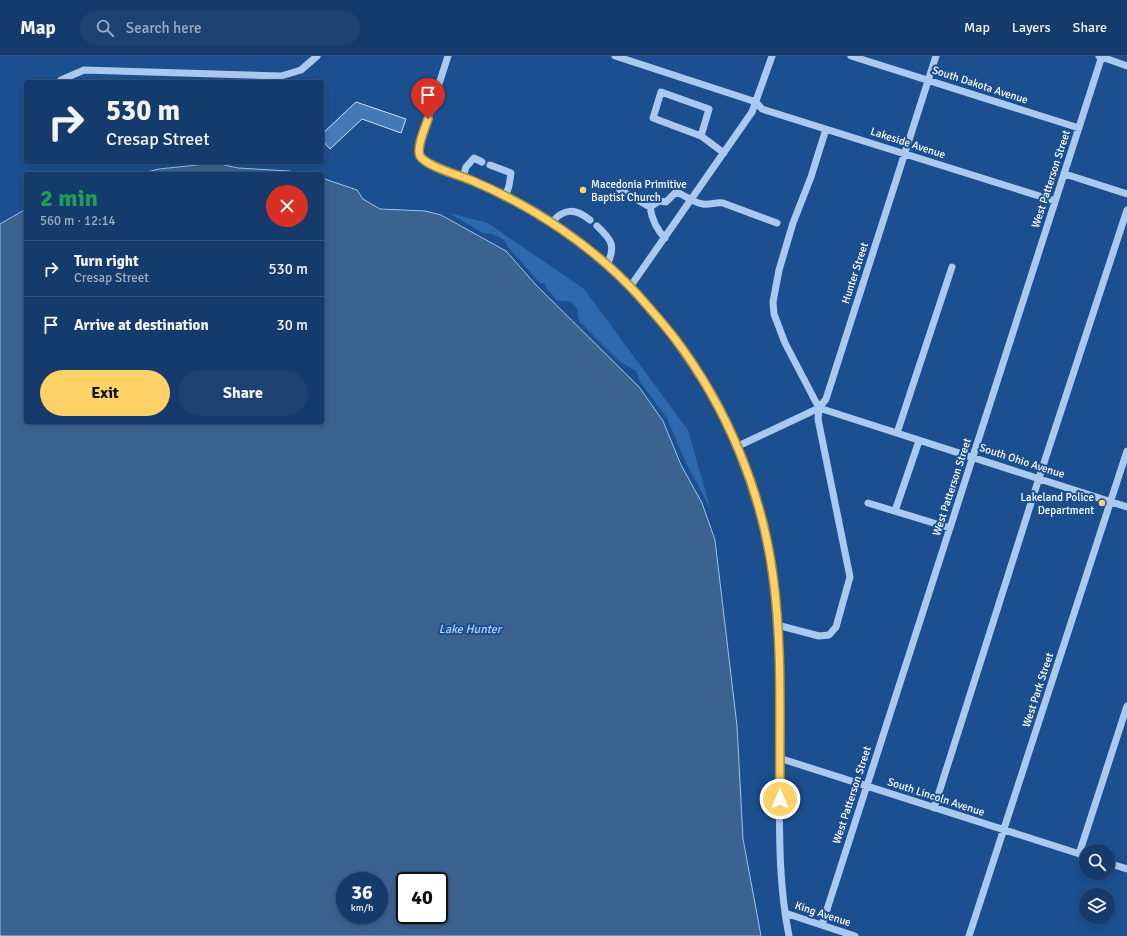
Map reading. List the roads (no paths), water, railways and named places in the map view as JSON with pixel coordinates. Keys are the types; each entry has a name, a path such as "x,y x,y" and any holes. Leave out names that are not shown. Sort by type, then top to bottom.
{"street":[{"path":"61,80 84,70 281,76 301,70 317,56"},
{"path":"448,56 419,146 420,156 432,165 463,177 524,206 578,241 607,265 630,287 677,341 705,384 726,423 755,493 765,529 773,578 778,625 780,870 789,936"},
{"name":"Lakeside Avenue","path":"615,56 756,102 762,109 1055,201"},
{"path":"630,287 752,112 772,56"},
{"name":"South Dakota Avenue","path":"851,56 1079,128"},
{"name":"Hunter Street","path":"819,408 826,399 936,56"},
{"path":"1100,57 1127,66"},
{"name":"West Patterson Street","path":"822,925 1055,201 1065,174 1100,57"},
{"path":"702,136 709,109 661,92 653,118 702,136 724,153"},
{"path":"778,625 819,636 829,635 836,626 850,584 850,568 818,419 819,408 785,343 774,314 773,302 779,270 791,230 811,177 826,129"},
{"path":"463,177 466,167 474,158 482,162"},
{"path":"490,165 510,173 509,186 504,196"},
{"path":"1065,174 1127,194"},
{"path":"620,190 650,206 655,226 665,238"},
{"path":"650,206 659,201 666,202 676,192 692,200 705,204 723,204 777,223"},
{"path":"934,808 1039,478 1127,210"},
{"path":"551,223 562,212 572,211 576,211 590,220"},
{"path":"597,226 611,242 611,256 607,265"},
{"path":"897,433 952,267"},
{"path":"736,446 819,408"},
{"name":"South Ohio Avenue","path":"819,408 1127,507"},
{"path":"895,511 919,441"},
{"name":"West Park Street","path":"969,936 995,852 1004,830 1127,451"},
{"path":"868,503 950,528"},
{"path":"1085,844 1127,706"},
{"name":"South Lincoln Avenue","path":"779,758 1079,854"},
{"path":"1115,865 1127,869"},
{"name":"King Avenue","path":"785,913 855,936"}],"water":[{"path":"220,164 238,168 294,172 147,172 159,169"},
{"name":"Lake Hunter","path":"324,179 357,190 363,199 380,209 425,211 441,215 506,251 536,285 639,387 663,421 681,465 702,503 715,540 737,726 743,839 761,936 0,936 0,224 24,210 24,424 324,424"}],"place":[{"name":"Macedonia Primitive Baptist Church","path":"583,190"},
{"name":"Lakeland Police Department","path":"1102,503"}]}
